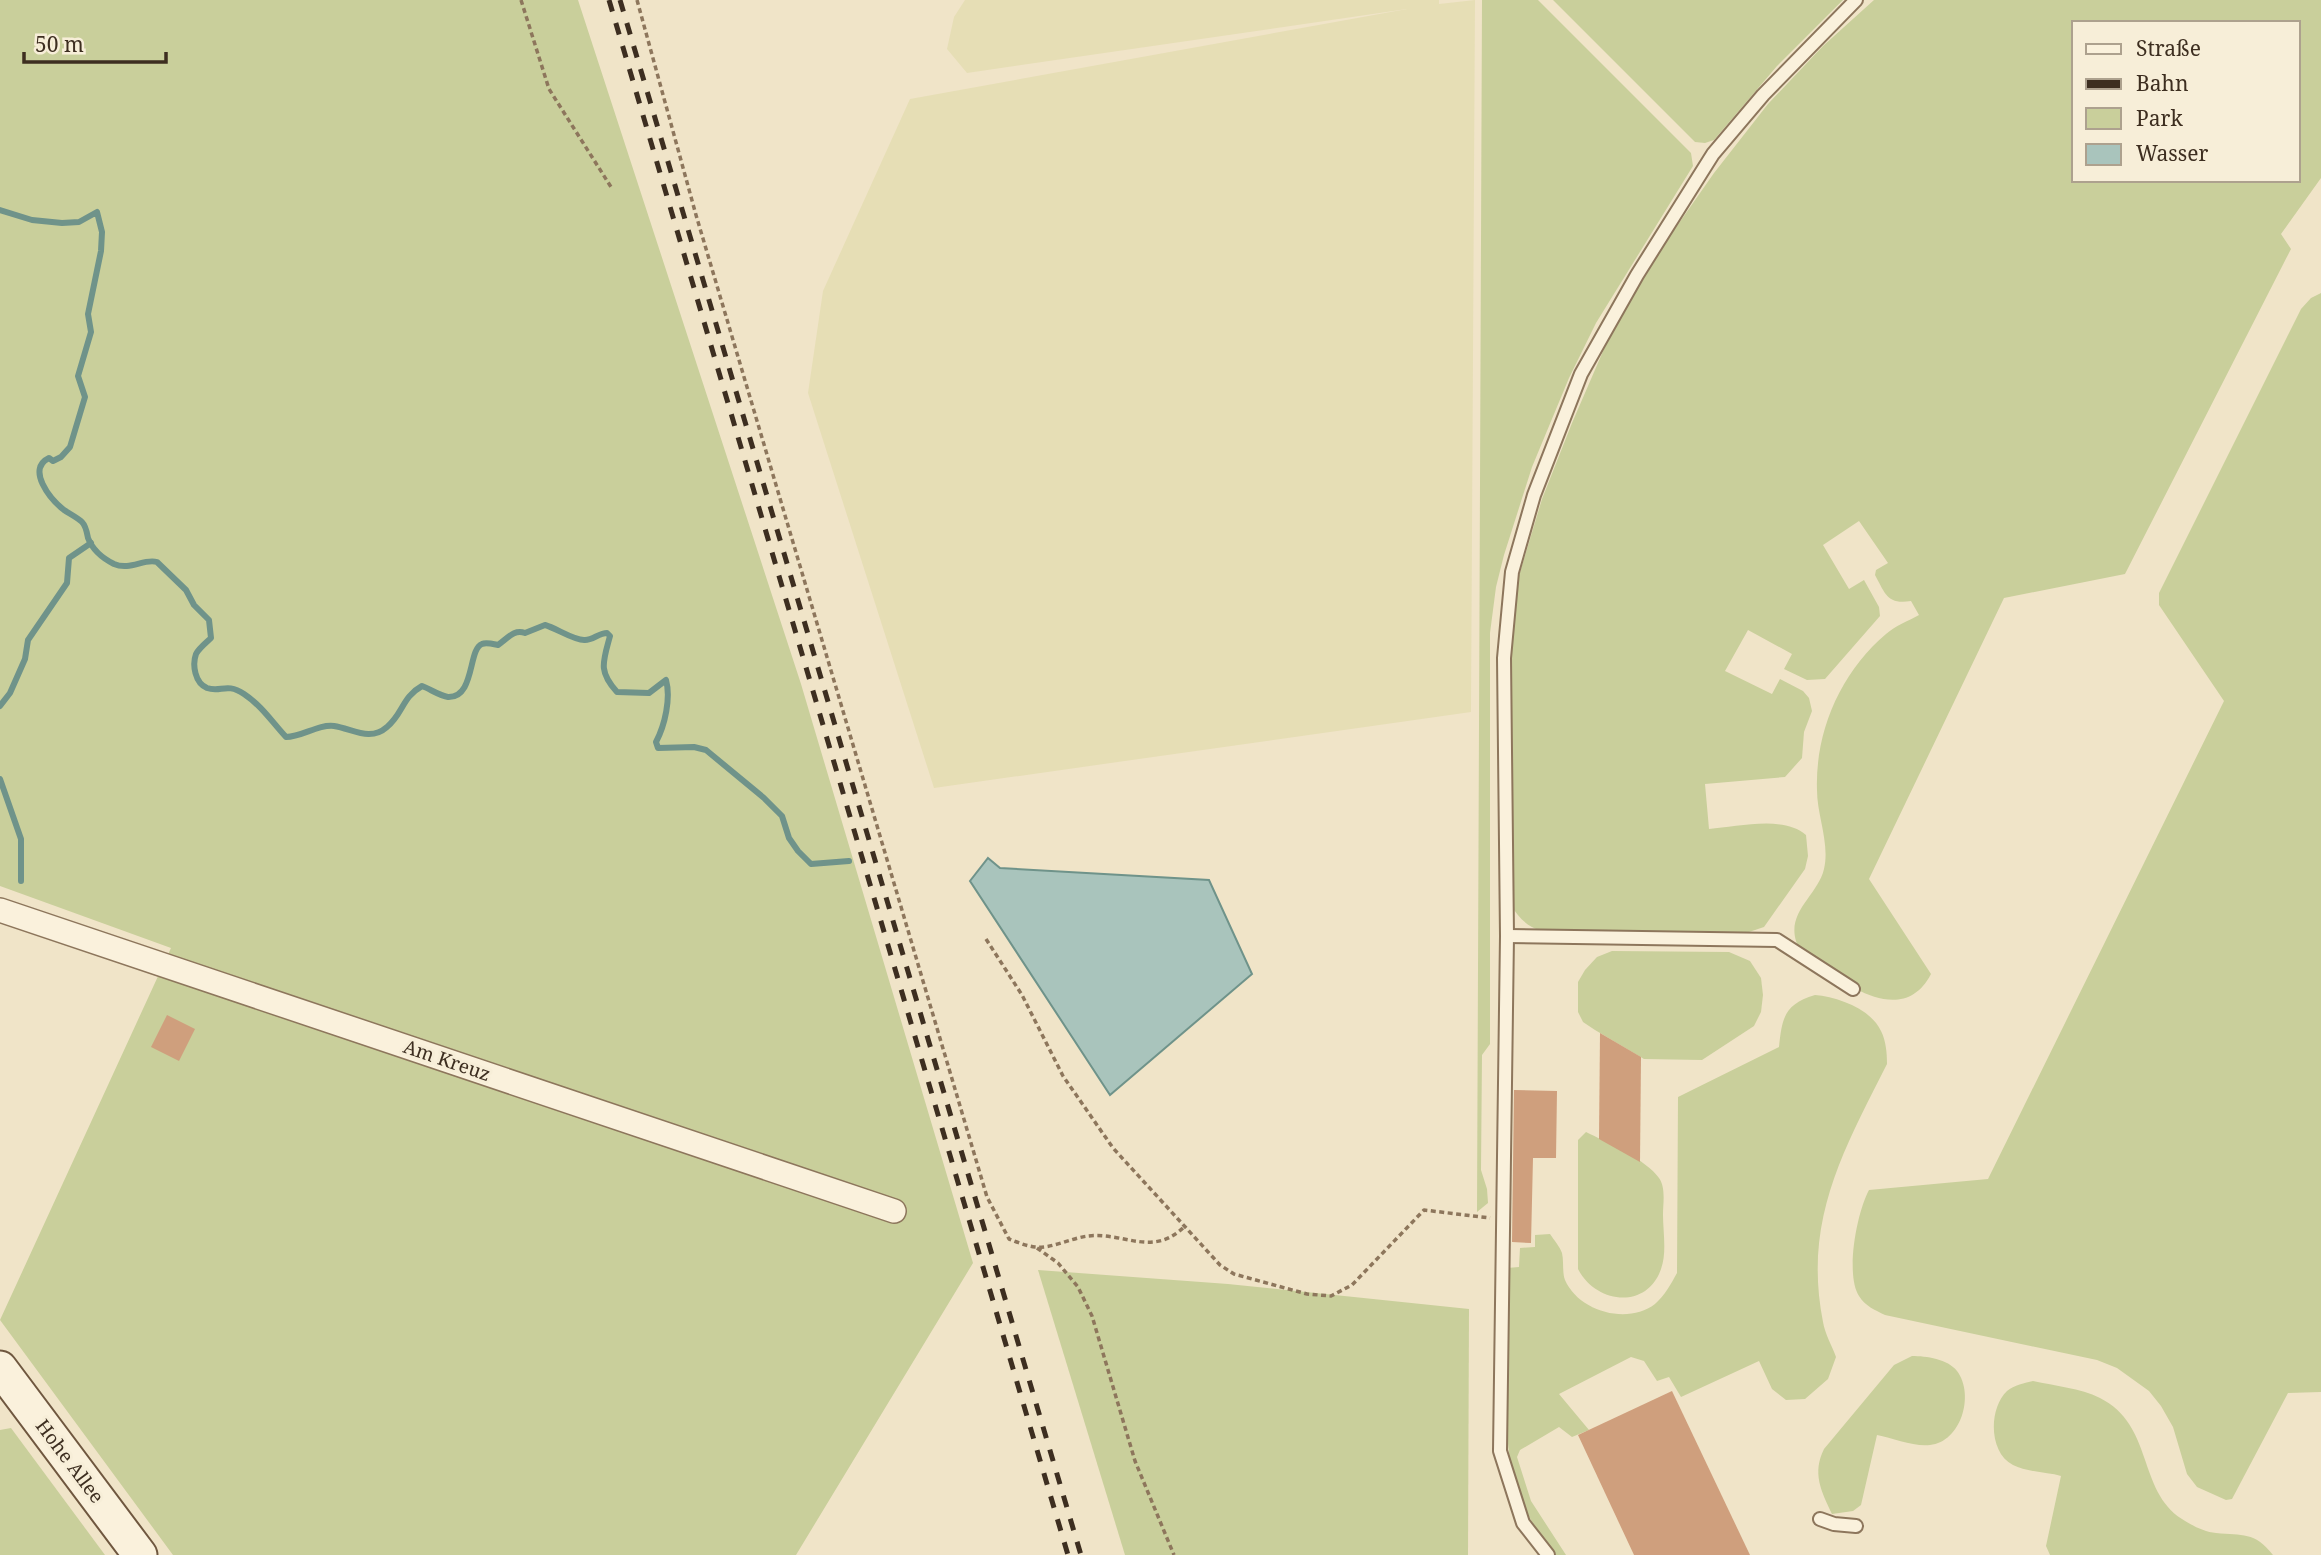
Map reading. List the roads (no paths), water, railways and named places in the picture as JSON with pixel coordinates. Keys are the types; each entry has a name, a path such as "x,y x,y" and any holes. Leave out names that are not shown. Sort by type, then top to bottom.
{"street":[{"name":"Am Kreuz","path":"0,910 894,1211"},
{"name":"Hohe Allee","path":"0,1368 140,1555"}],"lane":[{"path":"1548,1555 1522,1523 1500,1451 1507,936 1504,658 1512,572 1534,495 1581,374 1637,275 1713,154 1763,95 1856,0"},
{"path":"1507,936 1777,940 1853,989"},
{"path":"1820,1519 1834,1524 1856,1526"}],"water":[{"path":"988,858 1000,868 1209,880 1252,974 1110,1095 970,881"}],"waterway":[{"path":"0,210 32,220 62,223 79,222 97,212 102,232 101,251 88,314 91,332 78,376 85,397 70,447 61,457 53,461 49,458 42,463 40,476 53,499 83,524 90,543 102,557 120,566 157,562 186,590 194,605 209,620 211,638 197,652 194,663 197,678 203,686 212,689 228,688 244,694 262,709 286,737 328,726 374,734 387,727 410,695 422,686 448,697 457,695 467,682 475,655 482,644 498,645 514,633 525,633 545,625 581,640 607,633 610,636 604,660 605,672 617,692 649,693 666,680 667,703 656,742 658,748 694,747 706,750 782,816 789,838 811,864 849,861"},
{"path":"0,706 10,693 25,659 28,640 67,583 69,558 91,543"},
{"path":"0,779 21,839 21,881"}],"railway":[{"path":"609,0 1068,1555"},
{"path":"620,0 1081,1555"}]}
